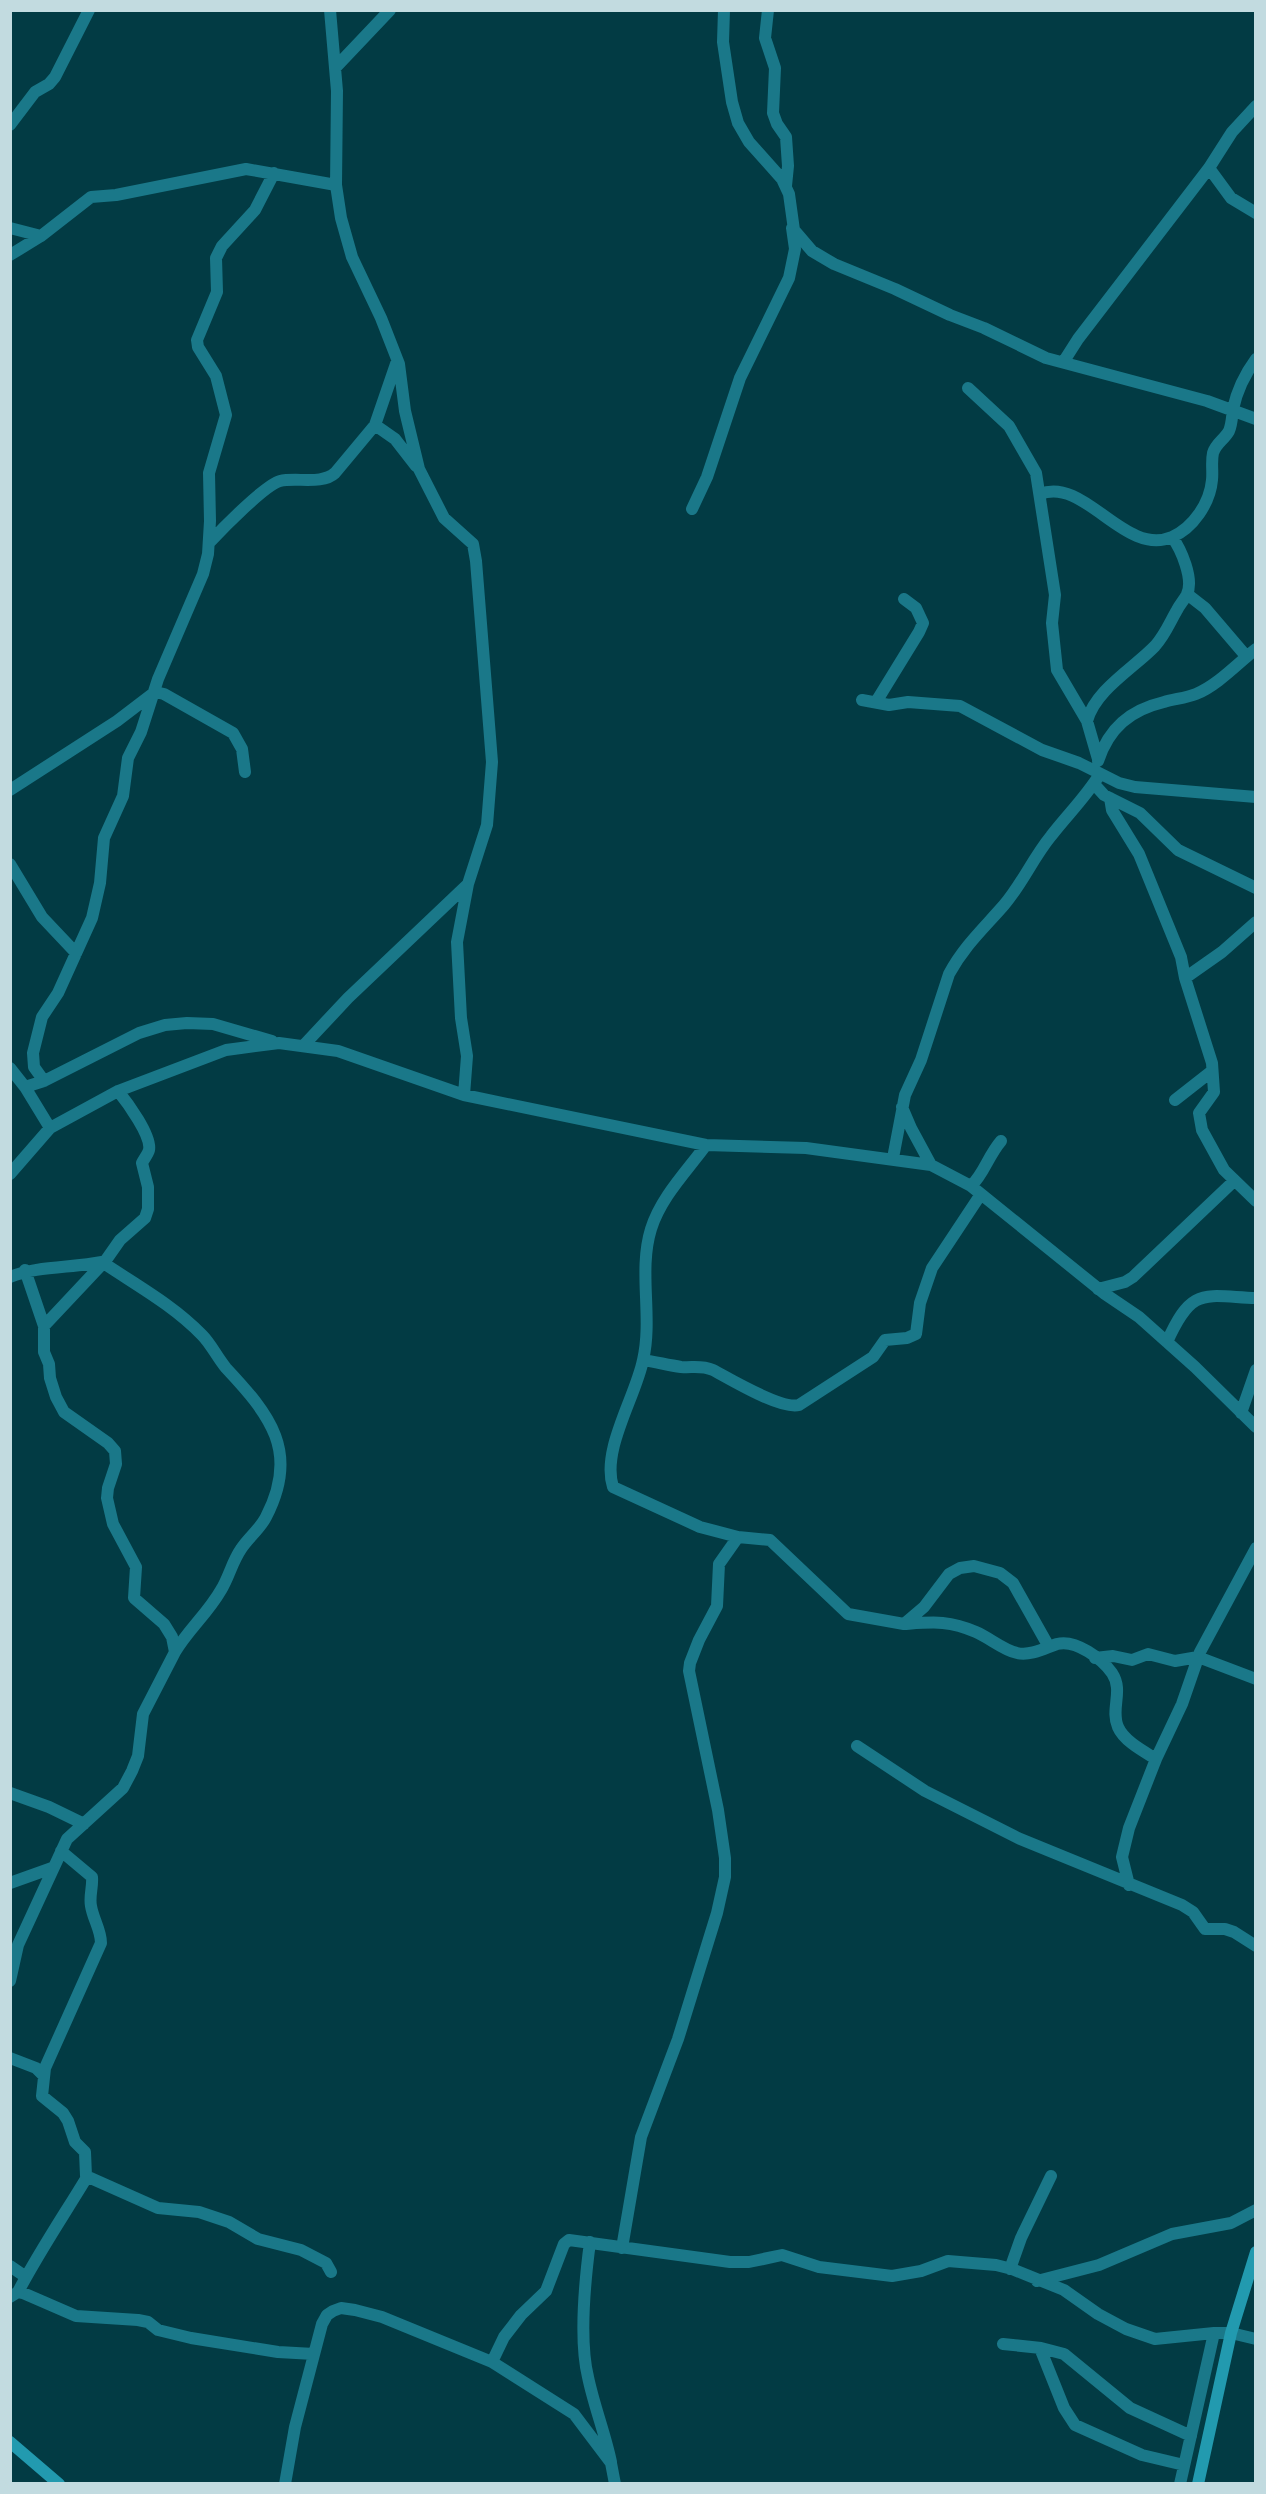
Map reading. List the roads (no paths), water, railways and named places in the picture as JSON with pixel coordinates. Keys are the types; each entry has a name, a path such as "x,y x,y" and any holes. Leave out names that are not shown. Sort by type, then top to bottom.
{"main road":[{"path":"1198,2484 1232,2333 1256,2252"},
{"path":"10,2442 59,2484"}],"street":[{"path":"10,125 34,92 49,84 55,77 89,10"},
{"path":"330,10 338,142 336,185 341,218 352,257 398,360 410,436 419,469"},
{"path":"335,68 390,10"},
{"path":"723,10 723,42 732,102 738,123 749,142 775,169 786,186"},
{"path":"768,10 765,38 775,68 774,119 786,137 788,166 786,186 794,230 812,251 834,264 895,288 1046,358 1170,390 1256,419"},
{"path":"1064,361 1197,180 1209,168 1222,145 1256,106"},
{"path":"1209,168 1231,198 1256,213"},
{"path":"10,255 41,236 91,197 116,195 246,169 336,185"},
{"path":"44,1081 34,1067 37,1033 42,1017 58,993 92,918 100,883 104,838 123,796 128,758 141,732 158,679 202,574 210,542 208,473 226,415 216,376 196,344 217,292 216,258 222,246 255,210 274,173"},
{"path":"692,509 707,477 740,378 789,278 795,249 793,218"},
{"path":"10,228 41,236"},
{"path":"1040,494 1057,491 1071,496 1113,523 1149,540 1163,540 1172,537 1193,521 1206,500 1212,479 1216,444 1228,432 1237,392 1256,359"},
{"path":"210,542 232,518 278,481 331,477 375,425 398,360"},
{"path":"968,388 1009,426 1036,473 1055,595 1052,623 1057,670 1087,721 1102,794 1140,813 1178,850 1256,888"},
{"path":"375,425 395,439 419,469 444,518 473,544 476,561 492,762 487,825 468,884 457,942 460,1006 467,1056 464,1095"},
{"path":"1087,721 1093,707 1106,690 1156,645 1187,594 1189,584 1185,561 1172,537"},
{"path":"892,1158 902,1107 955,962 977,932 1008,899 1050,836 1084,799 1097,772 1108,737 1123,721 1146,707 1197,694 1251,652 1187,594"},
{"path":"876,702 920,632 923,623 916,608 904,598"},
{"path":"10,790 117,721 155,692 164,694 233,733 242,750 245,772"},
{"path":"862,700 889,705 908,702 960,706 1018,738 1135,787 1256,797"},
{"path":"1110,798 1113,811 1139,854 1177,946 1212,1063 1213,1096 1200,1112 1199,1121 1217,1160 1234,1181 1256,1200"},
{"path":"10,864 42,917 76,953"},
{"path":"304,1046 348,998 468,884"},
{"path":"1185,978 1222,952 1256,922"},
{"path":"25,1087 44,1081 139,1033 165,1025 213,1024 279,1043 338,1051 464,1095 706,1145 806,1148 931,1165 976,1190 1098,1289 1139,1317 1256,1427"},
{"path":"10,1174 50,1128 118,1091 226,1050 279,1043"},
{"path":"10,1068 25,1087 50,1128"},
{"path":"1175,1100 1212,1071"},
{"path":"44,1326 120,1240 140,1223 148,1209 148,1186 142,1163 148,1151 148,1142 133,1110 118,1091"},
{"path":"902,1107 910,1128 931,1165"},
{"path":"644,1360 704,1367 749,1390 789,1405 799,1405 873,1357 885,1340 907,1338 916,1334 920,1303 932,1268 976,1190 979,1177 991,1152 1001,1141"},
{"path":"706,1145 669,1194 651,1230 645,1262 647,1313 644,1360 616,1439 611,1485 616,1490 629,1493 700,1527 738,1537 770,1540 848,1614 904,1624 941,1621 977,1632 1011,1651 1023,1654 1060,1643 1069,1644 1087,1652 1112,1674 1118,1684 1115,1716 1117,1726 1132,1743 1156,1759"},
{"path":"1098,1289 1125,1282 1133,1277 1234,1181"},
{"path":"10,1277 25,1270 80,1267 102,1262 173,1309 204,1337 218,1358 255,1400 278,1439 281,1455 274,1499 265,1519 238,1552 221,1590 207,1611 185,1634 175,1652 143,1714 138,1756 123,1788 67,1839 15,1952 10,1981"},
{"path":"25,1270 44,1326 44,1352 49,1364 50,1378 64,1412 108,1443 115,1451 116,1464 108,1488 109,1512 113,1524 135,1562 134,1596 147,1611 164,1624 172,1636 175,1652"},
{"path":"1167,1342 1176,1321 1196,1300 1205,1295 1256,1298"},
{"path":"1241,1413 1256,1370"},
{"path":"622,2248 641,2137 678,2038 722,1892 725,1858 689,1671 699,1640 717,1606 719,1564 738,1537"},
{"path":"1129,1885 1122,1864 1122,1848 1156,1759 1182,1704 1198,1657 1215,1621 1256,1548"},
{"path":"904,1624 924,1607 949,1575 960,1568 974,1566 999,1573 1013,1583 1049,1647"},
{"path":"1095,1658 1113,1656 1132,1660 1148,1654 1175,1661 1198,1657 1256,1679"},
{"path":"856,1746 925,1791 986,1822 1129,1885 1182,1905 1192,1912 1205,1929 1225,1929 1256,1946"},
{"path":"10,1793 49,1807 84,1824"},
{"path":"61,1851 92,1877 90,1903 100,1931 101,1943 43,2075 42,2096 63,2113 68,2121 75,2142 85,2152 87,2177 158,2208 199,2212 229,2222 258,2239 301,2250 327,2264 331,2272"},
{"path":"10,1883 52,1868"},
{"path":"10,2058 36,2068 43,2075"},
{"path":"1010,2269 1021,2238 1051,2176"},
{"path":"87,2177 14,2295 76,2316 138,2320 148,2322 158,2330 191,2338 278,2352 314,2354"},
{"path":"1037,2281 1099,2265 1172,2234 1231,2223 1256,2210"},
{"path":"492,2362 504,2337 521,2315 546,2291 564,2244 571,2240 742,2263 782,2255 819,2267 888,2276 921,2271 948,2261 973,2262 1010,2269 1064,2290 1098,2314 1126,2329 1155,2339 1214,2332 1232,2333 1256,2339"},
{"path":"588,2242 585,2280 587,2375 608,2442 615,2484"},
{"path":"10,2266 26,2277"},
{"path":"285,2484 295,2427 314,2354 327,2315 341,2308 382,2317 492,2362 574,2414 611,2463"},
{"path":"1180,2484 1214,2332"},
{"path":"1003,2344 1040,2348 1064,2354 1130,2408 1191,2436"},
{"path":"1040,2348 1064,2408 1075,2425 1134,2452 1184,2465"}]}
